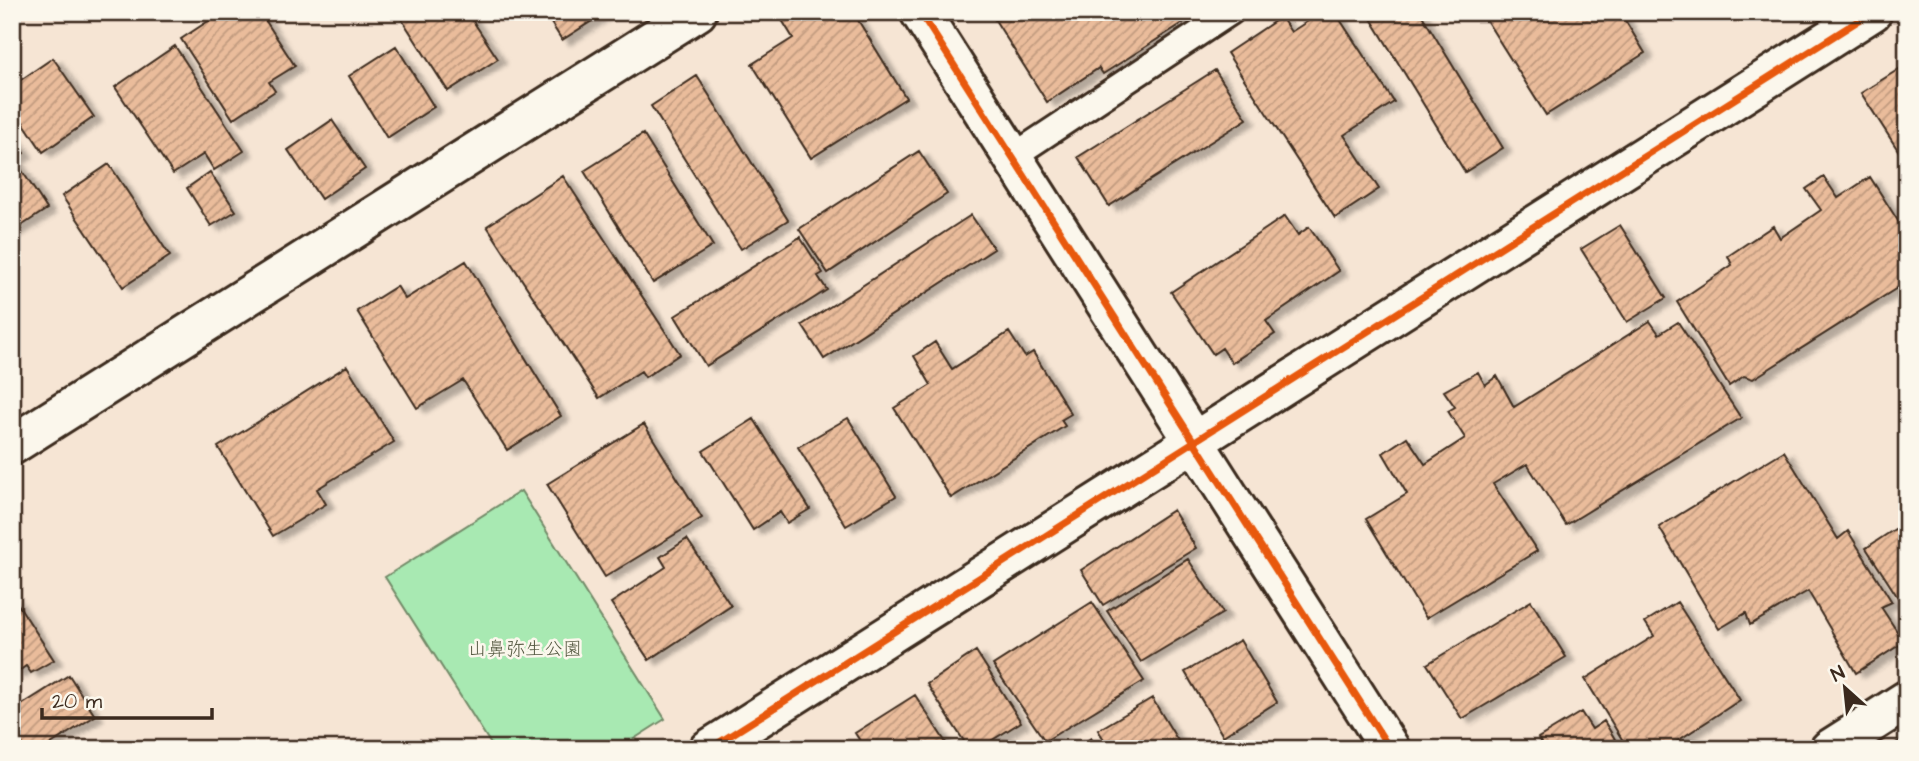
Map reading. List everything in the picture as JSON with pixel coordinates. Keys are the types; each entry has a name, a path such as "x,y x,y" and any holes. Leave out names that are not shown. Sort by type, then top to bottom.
{"street":[{"path":"12,445 697,12"},
{"path":"920,12 1390,749"},
{"path":"709,749 1872,12"},
{"path":"1830,749 1907,700"}],"lane":[{"path":"1013,157 1231,12"}],"green space":[{"name":"山鼻弥生公園","path":"521,491 665,719 618,749 494,749 385,577"}],"building":[{"path":"222,12 260,12 295,66 269,82 275,91 233,119 181,39"},
{"path":"397,12 467,12 498,59 448,91"},
{"path":"544,12 606,12 562,40"},
{"path":"777,12 853,12 906,98 811,158 752,64 793,38"},
{"path":"990,12 1200,12 1103,74 1099,68 1047,102"},
{"path":"1322,12 1335,12 1394,102 1344,135 1379,189 1335,218 1227,53 1281,17 1291,32"},
{"path":"1367,12 1420,12 1503,148 1465,172"},
{"path":"1481,12 1620,12 1645,53 1546,115"},
{"path":"175,46 244,151 214,170 204,154 173,174 115,87"},
{"path":"396,46 434,107 387,138 349,76"},
{"path":"53,58 94,117 43,152 12,106 12,86"},
{"path":"1907,64 1907,164 1861,93"},
{"path":"1215,70 1247,119 1109,206 1078,157"},
{"path":"697,76 788,220 741,249 651,106"},
{"path":"332,120 365,169 321,199 288,150"},
{"path":"12,134 24,153 15,160 47,209 12,232"},
{"path":"643,134 713,246 653,283 584,171"},
{"path":"919,151 947,194 828,273 799,229"},
{"path":"109,164 170,256 123,287 62,196"},
{"path":"210,172 236,211 211,226 187,188"},
{"path":"563,176 680,354 645,377 641,371 599,398 487,226"},
{"path":"1824,177 1838,198 1870,177 1907,235 1905,283 1753,379 1744,376 1729,386 1677,302 1732,265 1728,256 1773,226 1780,238 1821,210 1806,189"},
{"path":"971,215 994,249 824,359 802,325"},
{"path":"1285,216 1298,235 1309,227 1339,271 1266,321 1275,334 1232,363 1222,348 1213,354 1171,292"},
{"path":"1620,225 1666,298 1627,322 1581,249"},
{"path":"800,237 823,273 818,276 827,290 706,366 675,316"},
{"path":"466,261 561,416 507,450 463,380 417,408 357,311 397,286 405,299"},
{"path":"1650,321 1659,334 1678,322 1741,418 1566,525 1527,464 1493,484 1537,551 1426,618 1366,519 1407,494 1383,453 1407,437 1425,464 1465,438 1448,411 1455,407 1444,391 1478,372 1485,385 1497,376 1514,407"},
{"path":"1009,332 1025,357 1033,352 1071,414 1061,420 1065,426 951,498 894,408 931,385 914,356 935,342 952,369"},
{"path":"347,366 394,442 317,489 326,504 273,536 218,447"},
{"path":"848,418 896,496 846,526 798,447"},
{"path":"754,419 810,509 787,523 780,512 753,530 703,451"},
{"path":"644,424 702,518 605,577 547,484"},
{"path":"1784,451 1838,539 1848,531 1892,602 1881,607 1904,642 1856,673 1808,591 1750,625 1746,613 1719,629 1659,527"},
{"path":"1173,510 1196,548 1103,605 1081,570"},
{"path":"1907,521 1907,609 1906,610 1866,548"},
{"path":"687,539 731,606 649,660 611,603 666,567 660,557"},
{"path":"1188,559 1223,613 1141,662 1107,611"},
{"path":"12,595 54,660 31,673 26,666 16,673 12,668"},
{"path":"1531,601 1566,657 1462,719 1427,664"},
{"path":"1092,602 1144,681 1045,741 993,665"},
{"path":"1677,602 1740,700 1665,749 1628,749 1585,679 1654,636 1645,622"},
{"path":"1240,640 1277,702 1223,736 1185,672"},
{"path":"976,651 1021,722 978,749 969,749 927,684"},
{"path":"69,675 95,716 43,749 25,749 12,729 12,711"},
{"path":"915,695 950,749 865,749 855,733"},
{"path":"1152,698 1183,749 1110,749 1098,730"},
{"path":"1581,712 1592,729 1604,721 1621,749 1545,749 1538,738"},
{"path":"1091,738 1098,749 1075,749"},
{"path":"420,740 425,749 406,749"}],"tram line":[{"path":"1886,749 1907,736"}],"cycle path":[{"path":"920,12 1390,749"},
{"path":"709,749 1872,12"}]}
